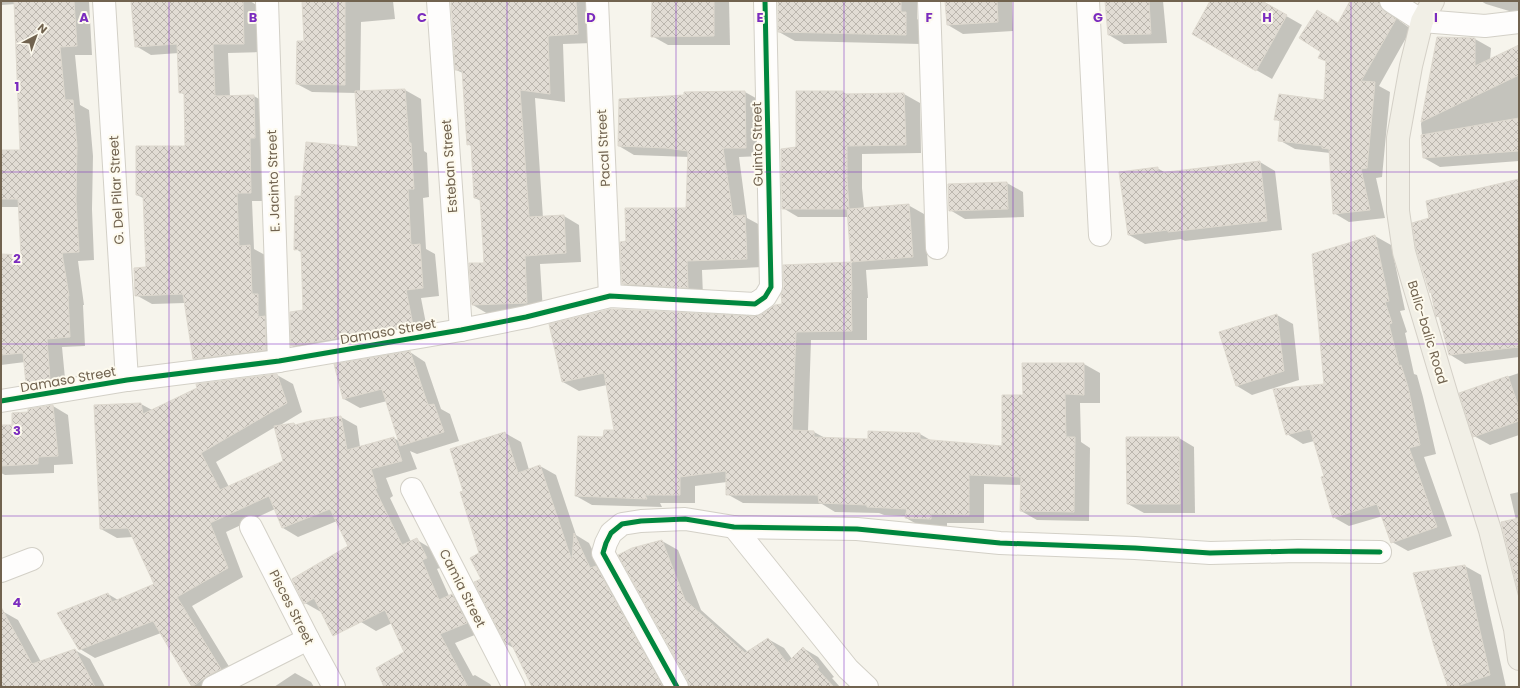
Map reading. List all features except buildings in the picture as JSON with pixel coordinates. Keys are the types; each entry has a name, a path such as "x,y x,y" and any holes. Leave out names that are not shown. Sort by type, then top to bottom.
{"main road":[{"name":"Balic-balic Road","path":"1433,1 1422,22 1411,66 1398,138 1398,211 1404,252 1447,396 1490,530 1515,629 1519,659"}],"street":[{"name":"G. Del Pilar Street","path":"104,1 127,380"},
{"name":"E. Jacinto Street","path":"267,1 279,361"},
{"name":"Esteban Street","path":"438,1 461,330"},
{"name":"Pacal Street","path":"597,1 610,296"},
{"name":"Guinto Street","path":"765,1 771,287"},
{"path":"929,1 937,248"},
{"path":"1088,1 1100,235"},
{"path":"1391,1 1422,22 1485,26 1519,22"},
{"name":"Damaso Street","path":"1,401 127,380 279,361 461,330 526,317 610,296 755,304 765,297 771,287"},
{"name":"Camia Street","path":"412,490 514,687"},
{"path":"677,687 603,553 611,533 622,524 641,521 685,519 734,527 857,529 1000,543 1135,548 1210,553 1298,551 1380,552"},
{"name":"Pisces Street","path":"251,527 334,687"},
{"path":"734,527 848,669 867,687"},
{"path":"1,571 32,559"},
{"path":"213,687 308,639"}],"cycle path":[{"path":"1,401 127,380 279,361 461,330 526,317 610,296 755,304 765,297 771,287 765,1"},
{"path":"677,687 603,553 611,533 622,524 641,521 685,519 734,527 857,529 1000,543 1135,548 1210,553 1298,551 1380,552"}]}
